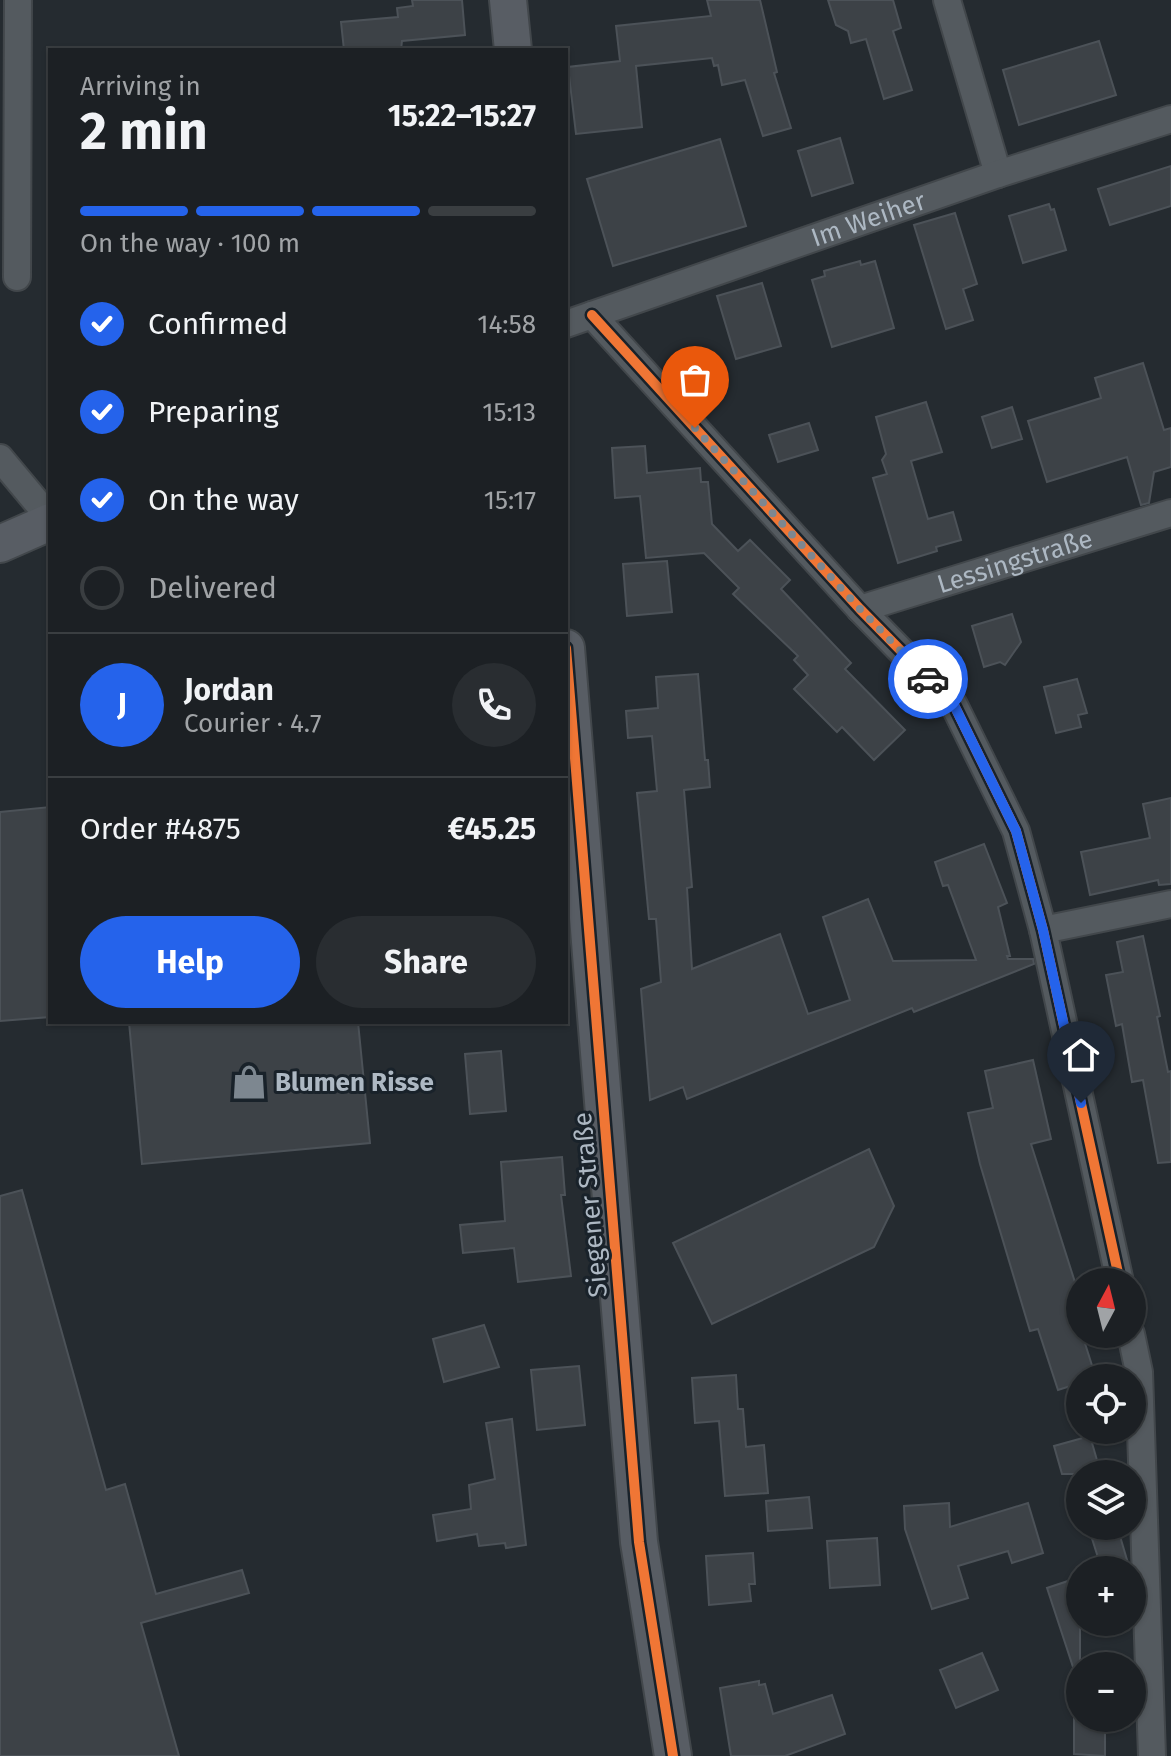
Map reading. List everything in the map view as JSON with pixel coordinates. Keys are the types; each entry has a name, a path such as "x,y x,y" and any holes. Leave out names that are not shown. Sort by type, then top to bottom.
{"main road":[{"path":"508,0 513,48"},
{"path":"0,544 48,521"},
{"name":"Siegener Straße","path":"568,672 639,1542 673,1756"}],"street":[{"path":"17,277 18,0"},
{"path":"947,0 998,174"},
{"name":"Im Weiher","path":"568,323 998,174 1171,119"},
{"path":"592,315 860,609 954,705 1016,831 1043,930 1117,1268"},
{"path":"0,458 48,518"},
{"name":"Lessingstraße","path":"860,609 1171,513"},
{"path":"1043,930 1171,904"},
{"path":"1134,1348 1139,1372 1152,1756"}],"building":[{"path":"412,0 462,0 465,35 402,41 401,48 344,48 341,22 398,17 397,8 413,6"},
{"path":"707,0 760,0 777,72 774,73 791,128 763,136 745,80 722,85 718,65 714,66 712,58 636,66 642,127 576,134 568,67 620,61 616,26 711,16"},
{"path":"828,0 893,0 901,28 893,31 912,90 884,99 866,39 851,43 848,31 836,25"},
{"path":"1099,41 1116,95 1019,125 1003,70"},
{"path":"840,138 853,183 812,196 798,151"},
{"path":"720,139 746,226 613,266 587,179"},
{"path":"1171,166 1171,206 1110,225 1098,189"},
{"path":"1049,204 1051,210 1054,209 1066,250 1023,263 1009,216"},
{"path":"955,213 977,284 963,289 973,320 946,329 914,225"},
{"path":"860,261 861,265 875,261 894,328 832,347 812,280 825,276 824,271"},
{"path":"762,283 781,346 736,359 717,296"},
{"path":"1143,363 1164,430 1171,428 1171,467 1154,472 1149,503 1141,505 1127,457 1047,482 1028,421 1101,398 1095,378"},
{"path":"926,402 942,452 911,461 928,519 953,512 961,540 898,563 873,478 887,474 882,460 886,454 876,417"},
{"path":"1012,407 1022,439 992,448 982,417"},
{"path":"809,423 818,450 778,462 769,435"},
{"path":"645,446 647,473 700,468 701,482 708,482 712,524 738,551 750,540 790,580 781,589 851,663 845,669 905,730 874,760 842,727 837,732 794,689 808,675 794,660 798,656 733,594 739,588 704,553 646,558 640,496 615,498 612,448"},
{"path":"667,561 672,612 627,616 623,564"},
{"path":"1012,614 1021,642 1005,665 1000,662 984,667 972,626"},
{"path":"698,674 710,787 684,790 692,887 687,888 692,969 780,934 808,1014 850,1000 823,917 868,899 893,961 976,960 948,885 943,886 935,862 984,844 1007,903 998,907 1010,956 1007,956 1008,959 1033,959 1034,964 914,1012 912,1008 687,1099 683,1087 650,1100 641,989 661,982 656,919 649,919 637,793 657,791 652,736 628,738 626,711 658,708 656,677"},
{"path":"1077,679 1087,713 1078,715 1081,727 1056,733 1044,687"},
{"path":"1171,798 1171,884 1159,885 1158,880 1090,895 1081,852 1150,838 1143,804"},
{"path":"48,807 48,1017 0,1021 0,812"},
{"path":"1143,936 1168,1072 1171,1071 1171,1162 1158,1163 1143,1080 1132,1082 1122,1024 1116,1026 1106,975 1123,972 1117,942"},
{"name":"Blumen Risse","path":"129,1024 358,1024 370,1143 142,1164"},
{"path":"501,1051 506,1111 470,1114 465,1054"},
{"path":"1033,1060 1051,1139 1031,1144 1070,1268 1066,1268 1066,1348 1086,1348 1092,1364 1066,1364 1066,1387 1058,1390 1038,1329 1030,1331 980,1164 968,1113 993,1108 985,1071"},
{"path":"869,1149 894,1206 874,1247 712,1324 673,1243"},
{"path":"562,1157 565,1195 561,1195 571,1276 518,1282 514,1248 463,1253 460,1225 505,1221 501,1162"},
{"path":"22,1190 106,1490 125,1484 156,1594 242,1570 249,1593 141,1623 179,1756 0,1756 0,1196"},
{"path":"484,1325 499,1367 444,1382 433,1339"},
{"path":"579,1366 585,1425 537,1430 531,1370"},
{"path":"736,1375 738,1409 743,1409 746,1447 764,1445 768,1493 725,1496 719,1421 695,1423 692,1378"},
{"path":"512,1419 526,1545 506,1548 505,1543 479,1546 477,1534 437,1541 433,1515 471,1509 469,1485 495,1479 486,1423"},
{"path":"1066,1443 1092,1444 1097,1460 1066,1460 1066,1474 1062,1474 1054,1446"},
{"path":"809,1497 812,1528 768,1531 766,1501"},
{"path":"949,1503 950,1527 1028,1503 1043,1553 1012,1563 1008,1551 958,1566 968,1598 932,1609 905,1529 904,1506"},
{"path":"877,1538 880,1585 830,1588 827,1541"},
{"path":"1092,1540 1121,1540 1126,1556 1098,1556"},
{"path":"753,1553 755,1584 749,1584 751,1601 709,1605 706,1556"},
{"path":"1066,1582 1066,1636 1080,1636 1080,1652 1068,1652 1047,1588"},
{"path":"982,1653 998,1690 956,1708 940,1670"},
{"path":"759,1681 759,1685 765,1684 773,1714 832,1695 845,1734 785,1756 731,1756 720,1688"},
{"path":"1074,1732 1105,1732 1105,1756 1074,1754"}],"cycle path":[{"path":"592,315 860,609 954,705 1016,831 1043,930 1117,1268"},
{"path":"568,672 639,1542 673,1756"}],"way so far":[{"path":"695,428 928,679"}],"place":[{"name":"Blumen Risse","path":"249,1082"}],"route":[{"path":"928,679 954,705 1016,831 1043,930 1081,1103"}]}
